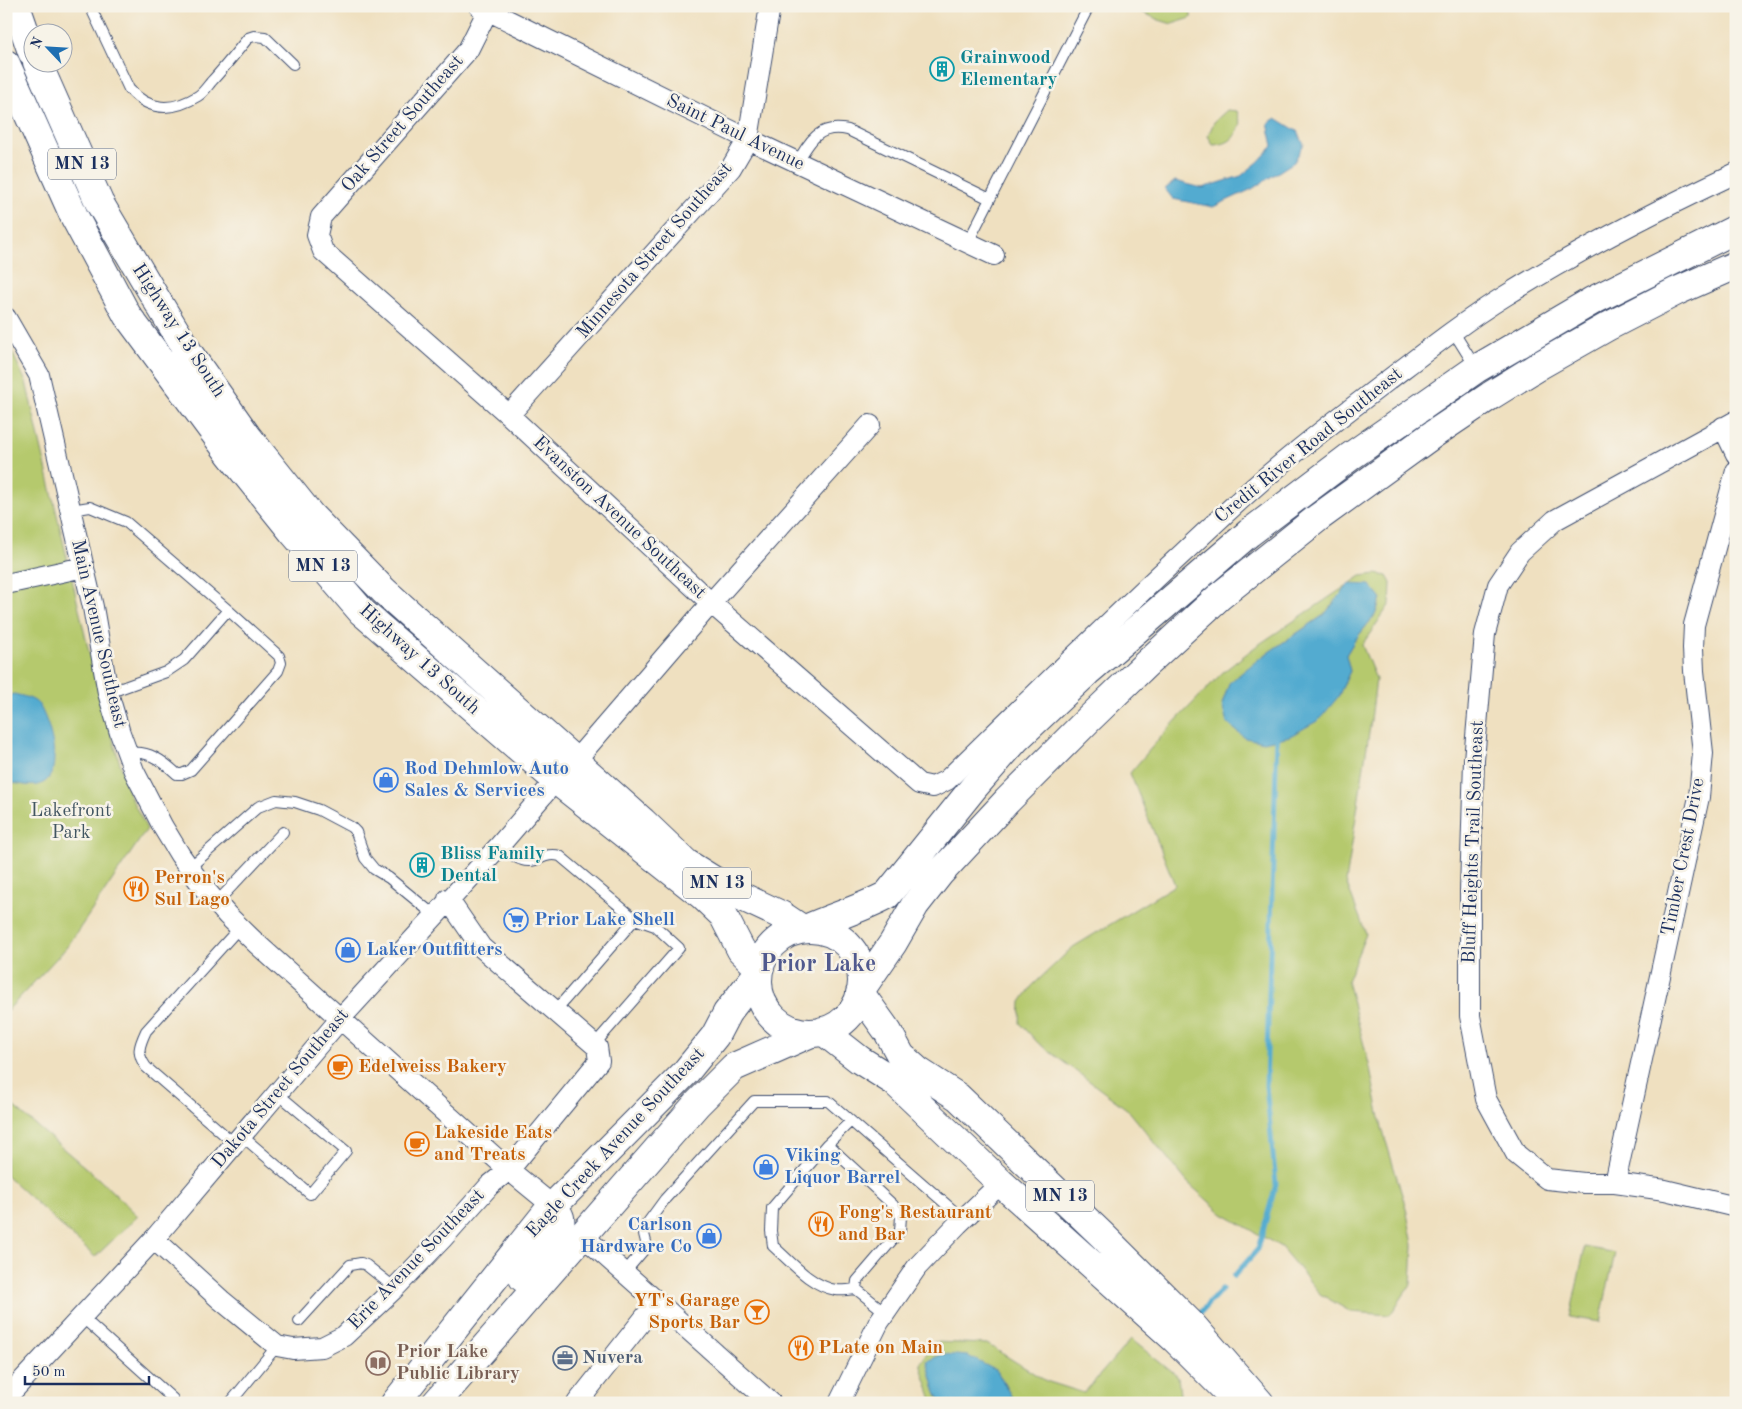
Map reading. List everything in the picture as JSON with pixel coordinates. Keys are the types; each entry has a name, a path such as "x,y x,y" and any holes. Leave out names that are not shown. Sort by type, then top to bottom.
{"main road":[{"path":"16,6 22,23"},
{"name":"Highway 13 South","path":"6,64 74,216 127,315 230,454 292,531 362,612 686,863 734,893 781,915 805,929"},
{"name":"Highway 13 South","path":"41,72 99,202 190,355 247,436 311,516 384,590 565,771 723,915 741,950 759,971"},
{"path":"1736,229 1592,301 1476,369 1351,456 1249,533 1086,672 1016,739 971,791 887,895 867,906 832,917 805,929 790,932 774,942 764,956 759,971 758,990 763,1005 773,1018 786,1028 801,1033 833,1028 846,1018 856,1005 861,991 893,943 915,905 940,873 1007,801 1145,665 1220,596 1319,517 1432,435 1540,365 1607,327 1677,291 1736,266"},
{"path":"805,929 826,931 842,939 854,953 861,970 861,991"},
{"name":"Eagle Creek Avenue Southeast","path":"395,1403 553,1206 685,1073 715,1036 727,1013 759,971"},
{"name":"MN 13","path":"861,991 888,1032 901,1056 918,1071 958,1097 1102,1235 1192,1325 1260,1403"},
{"name":"MN 13","path":"817,1032 895,1082 1000,1184 1175,1339 1238,1403"},
{"name":"Eagle Creek Avenue Southeast","path":"436,1403 697,1104 734,1067 817,1032"},
{"path":"426,1403 453,1363 520,1282 553,1237 561,1222 560,1216 553,1206"}],"street":[{"name":"Minnesota Street Southeast","path":"510,415 731,168 748,139 770,6"},
{"name":"Saint Paul Avenue","path":"484,8 748,139 994,256"},
{"name":"Oak Street Southeast","path":"317,235 321,218 468,50 484,8"},
{"name":"Credit River Road Southeast","path":"933,787 947,780 1118,613 1271,472 1331,423 1453,331 1503,297 1558,264 1736,173"},
{"name":"Evanston Avenue Southeast","path":"317,235 323,251 510,415 711,603 919,784 933,787"},
{"name":"Main Avenue Southeast","path":"6,318 39,375 93,607 108,693 134,771 162,827 189,868 216,903 240,927 509,1170 553,1206"},
{"path":"1729,424 1736,454"},
{"name":"Bluff Heights Trail Southeast","path":"1729,424 1554,520 1520,552 1498,585 1485,634 1474,760 1470,891 1470,1016 1486,1099 1516,1154 1547,1178 1584,1183 1615,1183 1666,1190 1736,1207"},
{"name":"Dakota Street Southeast","path":"6,1398 154,1239 341,1018 448,899 500,845 711,603 870,425"},
{"name":"Timber Crest Drive","path":"1615,1183 1700,797 1703,753 1693,655 1694,625 1736,471"},
{"path":"6,584 84,567"},
{"path":"448,899 481,947 594,1045"},
{"name":"Erie Avenue Southeast","path":"276,1346 292,1349 322,1347 344,1336 395,1288 490,1185 509,1170 599,1061 597,1047 594,1045"},
{"path":"839,1403 879,1322 917,1267 1000,1184"},
{"path":"582,1235 771,1403"},
{"path":"154,1239 221,1300 276,1346"},
{"path":"577,1403 657,1302"}],"lane":[{"path":"90,6 129,89 138,98 154,107 165,108 182,104 199,96 248,38 254,36 265,37 293,64"},
{"path":"967,244 1089,6"},
{"path":"796,162 808,142 814,137 826,130 840,128 848,130 990,199"},
{"path":"1453,331 1476,369"},
{"path":"71,510 90,508 126,522 279,656 281,664 278,672 191,770 186,773 177,774 148,754 133,752 128,754"},
{"path":"108,693 166,672 184,660 228,610"},
{"path":"189,868 258,807 276,800 295,802 320,810 350,827 356,832 365,858 374,869 389,878 434,915"},
{"path":"216,903 284,832"},
{"path":"500,845 516,858 525,861 536,860 552,853 560,856 634,919 655,926 679,948 594,1045"},
{"path":"554,1010 634,919"},
{"path":"240,927 146,1031 140,1044 140,1059 146,1067 310,1194 346,1151 277,1093"},
{"path":"624,1272 647,1246 644,1234 650,1218 754,1101 828,1101 963,1219"},
{"path":"851,1121 827,1144 772,1208 771,1231 773,1246 814,1281 824,1287 838,1291 856,1289 885,1312"},
{"path":"827,1144 893,1204 901,1216 900,1231 857,1281 856,1289"},
{"path":"299,1321 350,1265 366,1265 395,1288"},
{"path":"82,1317 173,1399"},
{"path":"230,1403 276,1346"}],"green space":[{"path":"1129,6 1191,6 1191,18 1172,24"},
{"path":"1227,110 1237,111 1241,124 1231,140 1213,145 1208,136 1214,122"},
{"name":"Lakefront Park","path":"6,339 26,382 96,682 129,794 147,829 67,947 6,1012"},
{"path":"1376,574 1387,576 1391,583 1390,604 1362,645 1376,679 1346,882 1366,934 1347,981 1369,1064 1382,1128 1406,1208 1413,1245 1411,1284 1390,1315 1351,1312 1320,1294 1281,1247 1223,1214 1188,1183 1128,1110 1038,1043 1020,1023 1021,1002 1032,986 1073,947 1175,885 1130,773 1164,733 1223,672 1255,647 1349,584 1361,576","holes":["1349,584 1381,598 1375,615 1355,640 1346,655 1350,671 1338,697 1260,658 1324,615"]},
{"path":"6,1100 100,1180 138,1216 95,1257 6,1175"},
{"path":"1585,1247 1615,1253 1600,1322 1570,1317"},
{"path":"1131,1339 1178,1377 1181,1403 1015,1403 997,1371 934,1387 941,1403 933,1403 920,1364 934,1342 987,1344 1046,1381 1084,1393"}],"water":[{"path":"1276,118 1297,131 1304,144 1294,162 1252,189 1213,207 1173,199 1165,189 1175,181 1202,188 1241,176 1273,146 1268,123"},
{"path":"1349,584 1370,585 1381,598 1375,615 1355,640 1346,655 1350,671 1338,697 1319,720 1290,736 1264,742 1245,738 1227,723 1222,704 1229,683 1260,658 1324,615"},
{"path":"14,694 28,698 39,705 51,734 54,759 53,770 49,778 41,784 28,785 6,782 6,696"},
{"path":"943,1354 968,1356 997,1371 1015,1403 941,1403 934,1387 927,1361"}],"waterway":[{"path":"1234,1276 1258,1249 1276,1184 1266,1086 1277,734"},
{"path":"1197,1316 1222,1289"}],"place":[{"name":"Grainwood Elementary","path":"942,69"},
{"name":"Rod Dehmlow Auto Sales & Services","path":"386,780"},
{"name":"Bliss Family Dental","path":"422,865"},
{"name":"Perron's Sul Lago","path":"136,889"},
{"name":"Prior Lake Shell","path":"516,920"},
{"name":"Laker Outfitters","path":"348,950"},
{"name":"Edelweiss Bakery","path":"340,1067"},
{"name":"Lakeside Eats and Treats","path":"417,1144"},
{"name":"Viking Liquor Barrel","path":"766,1167"},
{"name":"Fong's Restaurant and Bar","path":"821,1224"},
{"name":"Carlson Hardware Co","path":"709,1236"},
{"name":"YT's Garage Sports Bar","path":"757,1312"},
{"name":"PLate on Main","path":"801,1348"},
{"name":"Nuvera","path":"565,1358"},
{"name":"Prior Lake Public Library","path":"378,1363"}],"district":[{"name":"Prior Lake","path":"818,965"}]}
